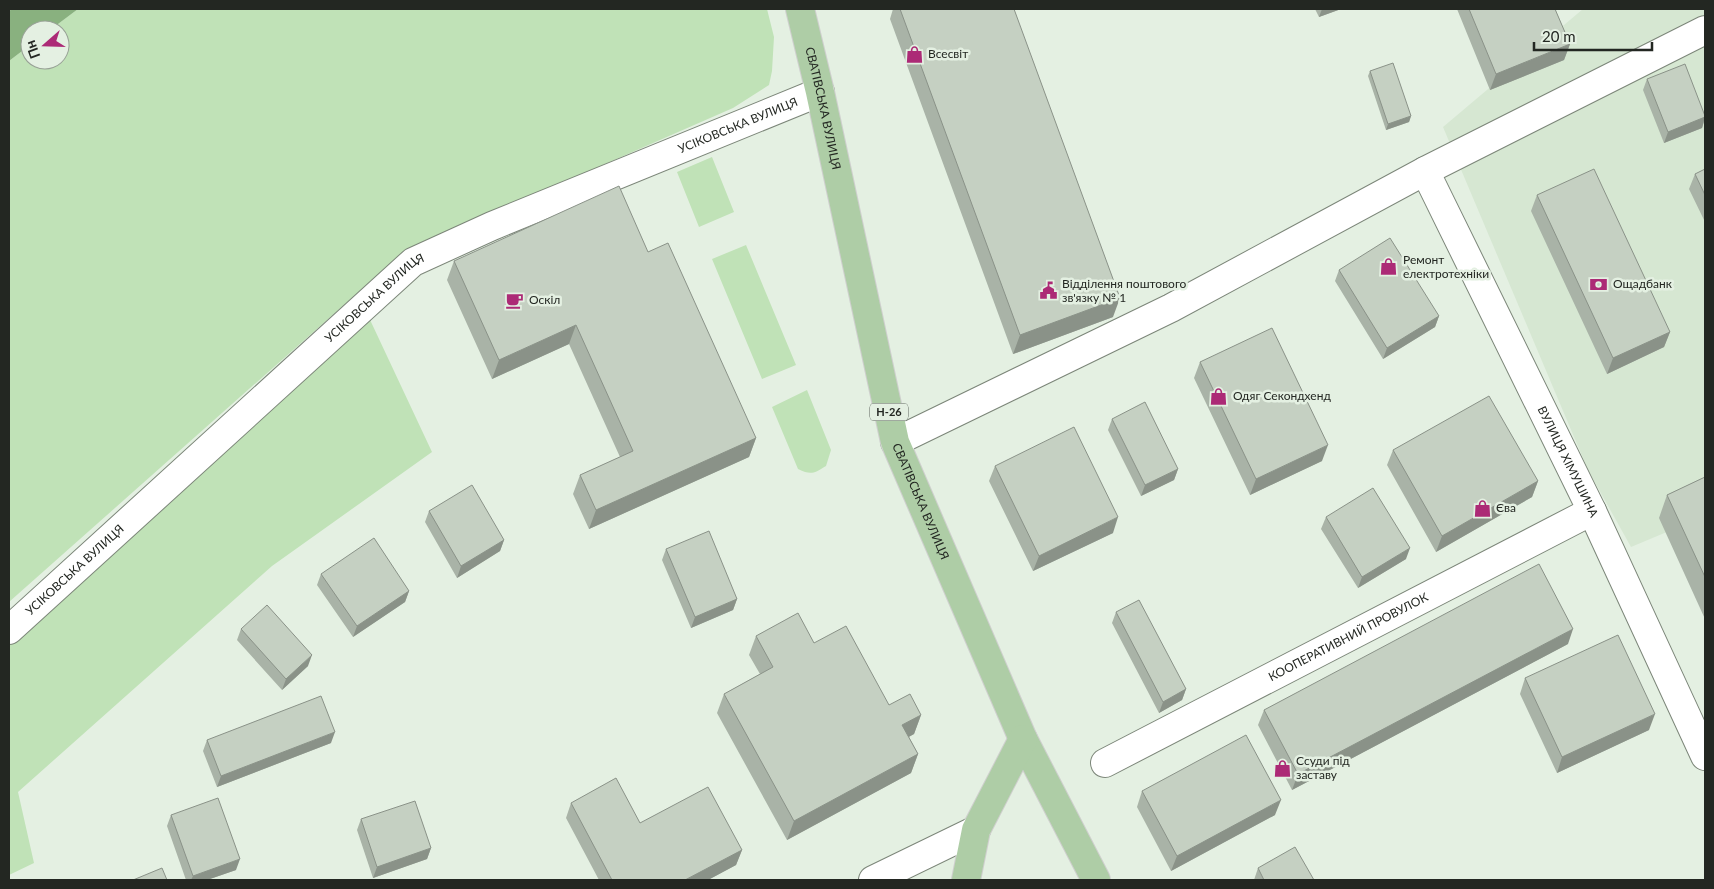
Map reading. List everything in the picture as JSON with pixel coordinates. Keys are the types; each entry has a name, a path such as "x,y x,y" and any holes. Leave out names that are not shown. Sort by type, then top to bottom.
{"main road":[{"name":"СВАТІВСЬКА ВУЛИЦЯ","path":"800,9 820,92 895,442 1023,739 1096,880"},
{"path":"966,880 976,830 1023,739"}],"street":[{"path":"895,442 1171,308 1424,171 1705,30"},
{"name":"УСІКОВСЬКА ВУЛИЦЯ","path":"9,630 413,262 492,226 820,92"},
{"name":"ВУЛИЦЯ ХІМУШИНА","path":"1424,171 1592,512 1705,756"},
{"name":"КООПЕРАТИВНИЙ ПРОВУЛОК","path":"1105,763 1592,512"},
{"path":"873,880 976,830"}],"shaded area":[{"path":"12,9 78,9 63,20 20,20 20,53 9,61 9,11"},
{"path":"78,9 767,9 774,37 772,71 769,85 733,108 399,256 9,602 9,61 20,53 20,70 70,70 70,20 63,20"},
{"path":"1583,9 1705,9 1705,516 1631,547 1588,470 1443,127"},
{"path":"712,157 734,212 699,227 677,172"},
{"path":"746,245 796,365 762,379 712,259"},
{"path":"364,307 432,452 272,566 18,792 34,863 9,875 9,630"},
{"path":"807,390 831,450 826,466 812,473 798,469 772,407"}],"building":[{"path":"900,9 1014,9 1120,298 1020,335"},
{"path":"1469,9 1555,9 1570,44 1496,74"},
{"path":"1393,63 1411,116 1388,124 1370,71"},
{"path":"1685,64 1705,117 1668,132 1647,79"},
{"path":"1594,169 1670,332 1613,358 1537,195"},
{"path":"1705,169 1705,195 1695,174"},
{"path":"619,186 648,252 668,243 756,438 596,510 580,475 633,451 576,325 499,360 454,261"},
{"path":"1390,238 1439,316 1387,348 1339,270"},
{"path":"1272,328 1328,445 1256,479 1200,362"},
{"path":"1489,396 1538,481 1442,536 1393,450"},
{"path":"1145,402 1178,469 1145,485 1112,419"},
{"path":"1074,427 1118,517 1039,556 995,466"},
{"path":"1705,477 1705,577 1667,495"},
{"path":"472,485 504,540 461,566 429,511"},
{"path":"1373,488 1410,548 1362,577 1326,517"},
{"path":"709,531 737,599 695,617 666,549"},
{"path":"374,538 409,591 357,626 321,574"},
{"path":"1539,564 1573,629 1298,774 1264,710"},
{"path":"1139,600 1186,689 1163,702 1116,612"},
{"path":"267,605 312,655 286,679 241,629"},
{"path":"798,613 814,643 846,626 889,705 910,694 921,715 902,725 918,754 794,821 724,694 773,667 756,636"},
{"path":"1618,635 1655,714 1562,757 1525,678"},
{"path":"321,696 335,732 221,776 207,740"},
{"path":"1246,735 1281,800 1177,856 1142,791"},
{"path":"616,778 640,823 708,787 742,850 685,880 612,880 571,803"},
{"path":"218,798 240,859 193,876 171,815"},
{"path":"415,801 431,848 377,867 361,819"},
{"path":"1295,847 1314,880 1264,880 1258,868"},
{"path":"162,868 167,880 133,880"}],"place":[{"name":"Всесвіт","path":"914,54"},
{"name":"Ремонт електротехніки","path":"1389,267"},
{"name":"Ощадбанк","path":"1599,284"},
{"name":"Відділення поштового зв'язку № 1","path":"1048,291"},
{"name":"Оскіл","path":"515,300"},
{"name":"Одяг Секондхенд","path":"1219,396"},
{"name":"Єва","path":"1482,508"},
{"name":"Ссуди під заставу","path":"1282,768"}]}
